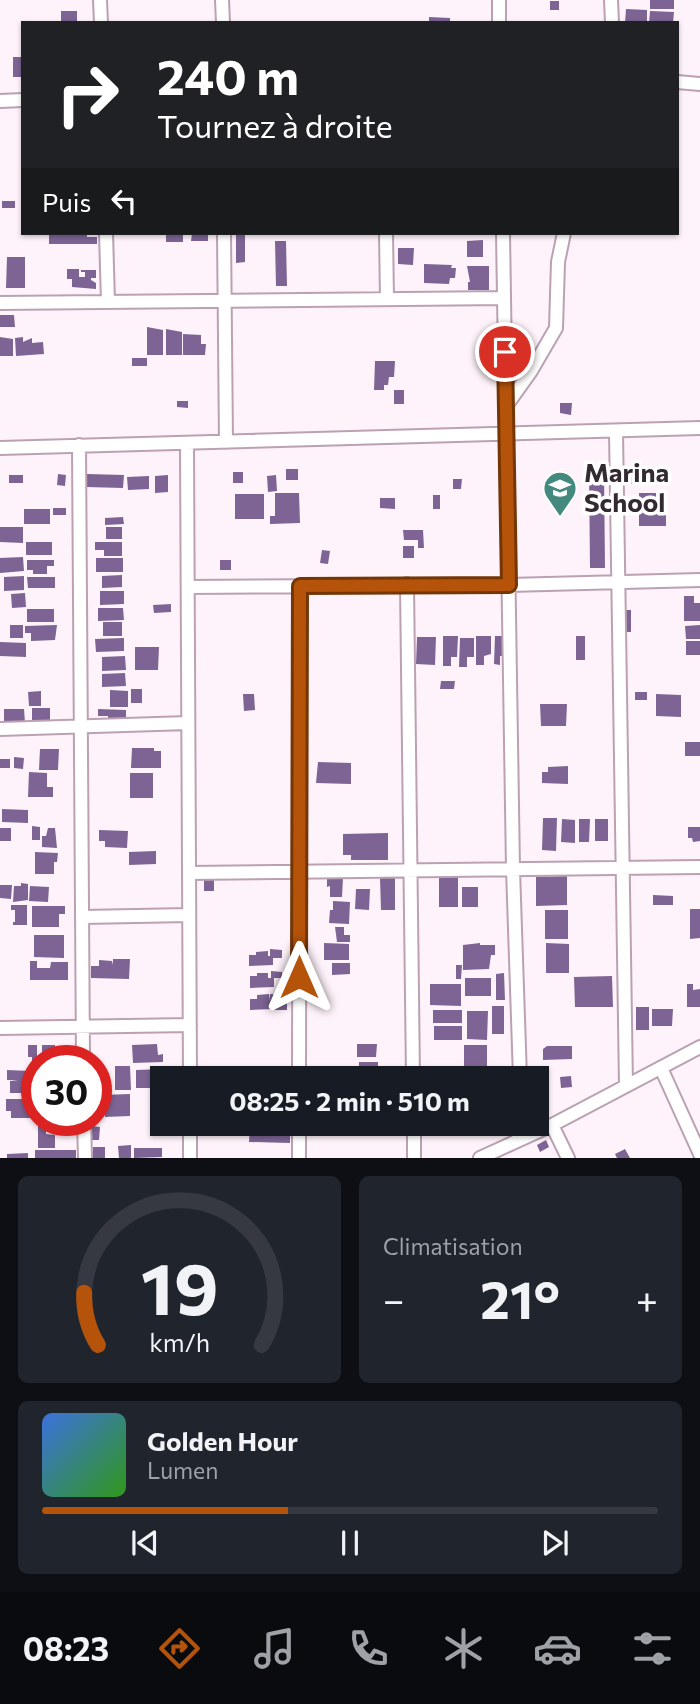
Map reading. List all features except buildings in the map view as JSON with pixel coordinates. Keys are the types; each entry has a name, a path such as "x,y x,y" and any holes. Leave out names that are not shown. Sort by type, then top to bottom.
{"street":[{"path":"100,0 101,21"},
{"path":"222,0 223,21"},
{"path":"499,0 499,21"},
{"path":"611,0 612,21"},
{"path":"679,82 700,84"},
{"path":"0,101 21,100"},
{"path":"106,235 108,302"},
{"path":"224,235 226,442"},
{"path":"386,235 387,299"},
{"path":"503,235 513,869 520,1066"},
{"path":"506,407 556,328 558,262 564,235"},
{"path":"0,303 504,298"},
{"path":"0,448 700,428"},
{"path":"616,431 626,1086"},
{"path":"187,444 190,1066"},
{"path":"79,446 83,1045"},
{"path":"188,587 509,585 700,580"},
{"path":"407,584 413,1066"},
{"path":"299,1066 300,586"},
{"path":"0,729 188,723"},
{"path":"189,873 700,867"},
{"path":"82,917 189,915"},
{"path":"0,1028 190,1025"},
{"path":"480,1158 552,1125 700,1047"},
{"path":"660,1068 700,1154"},
{"path":"552,1125 568,1158"},
{"path":"84,1136 85,1158"},
{"path":"190,1136 190,1158"},
{"path":"299,1136 299,1158"},
{"path":"414,1136 414,1158"},
{"path":"518,1136 518,1140"}],"place":[{"name":"Marina School","path":"560,518"}],"route":[{"path":"299,977 300,586 509,585 505,352"}]}
